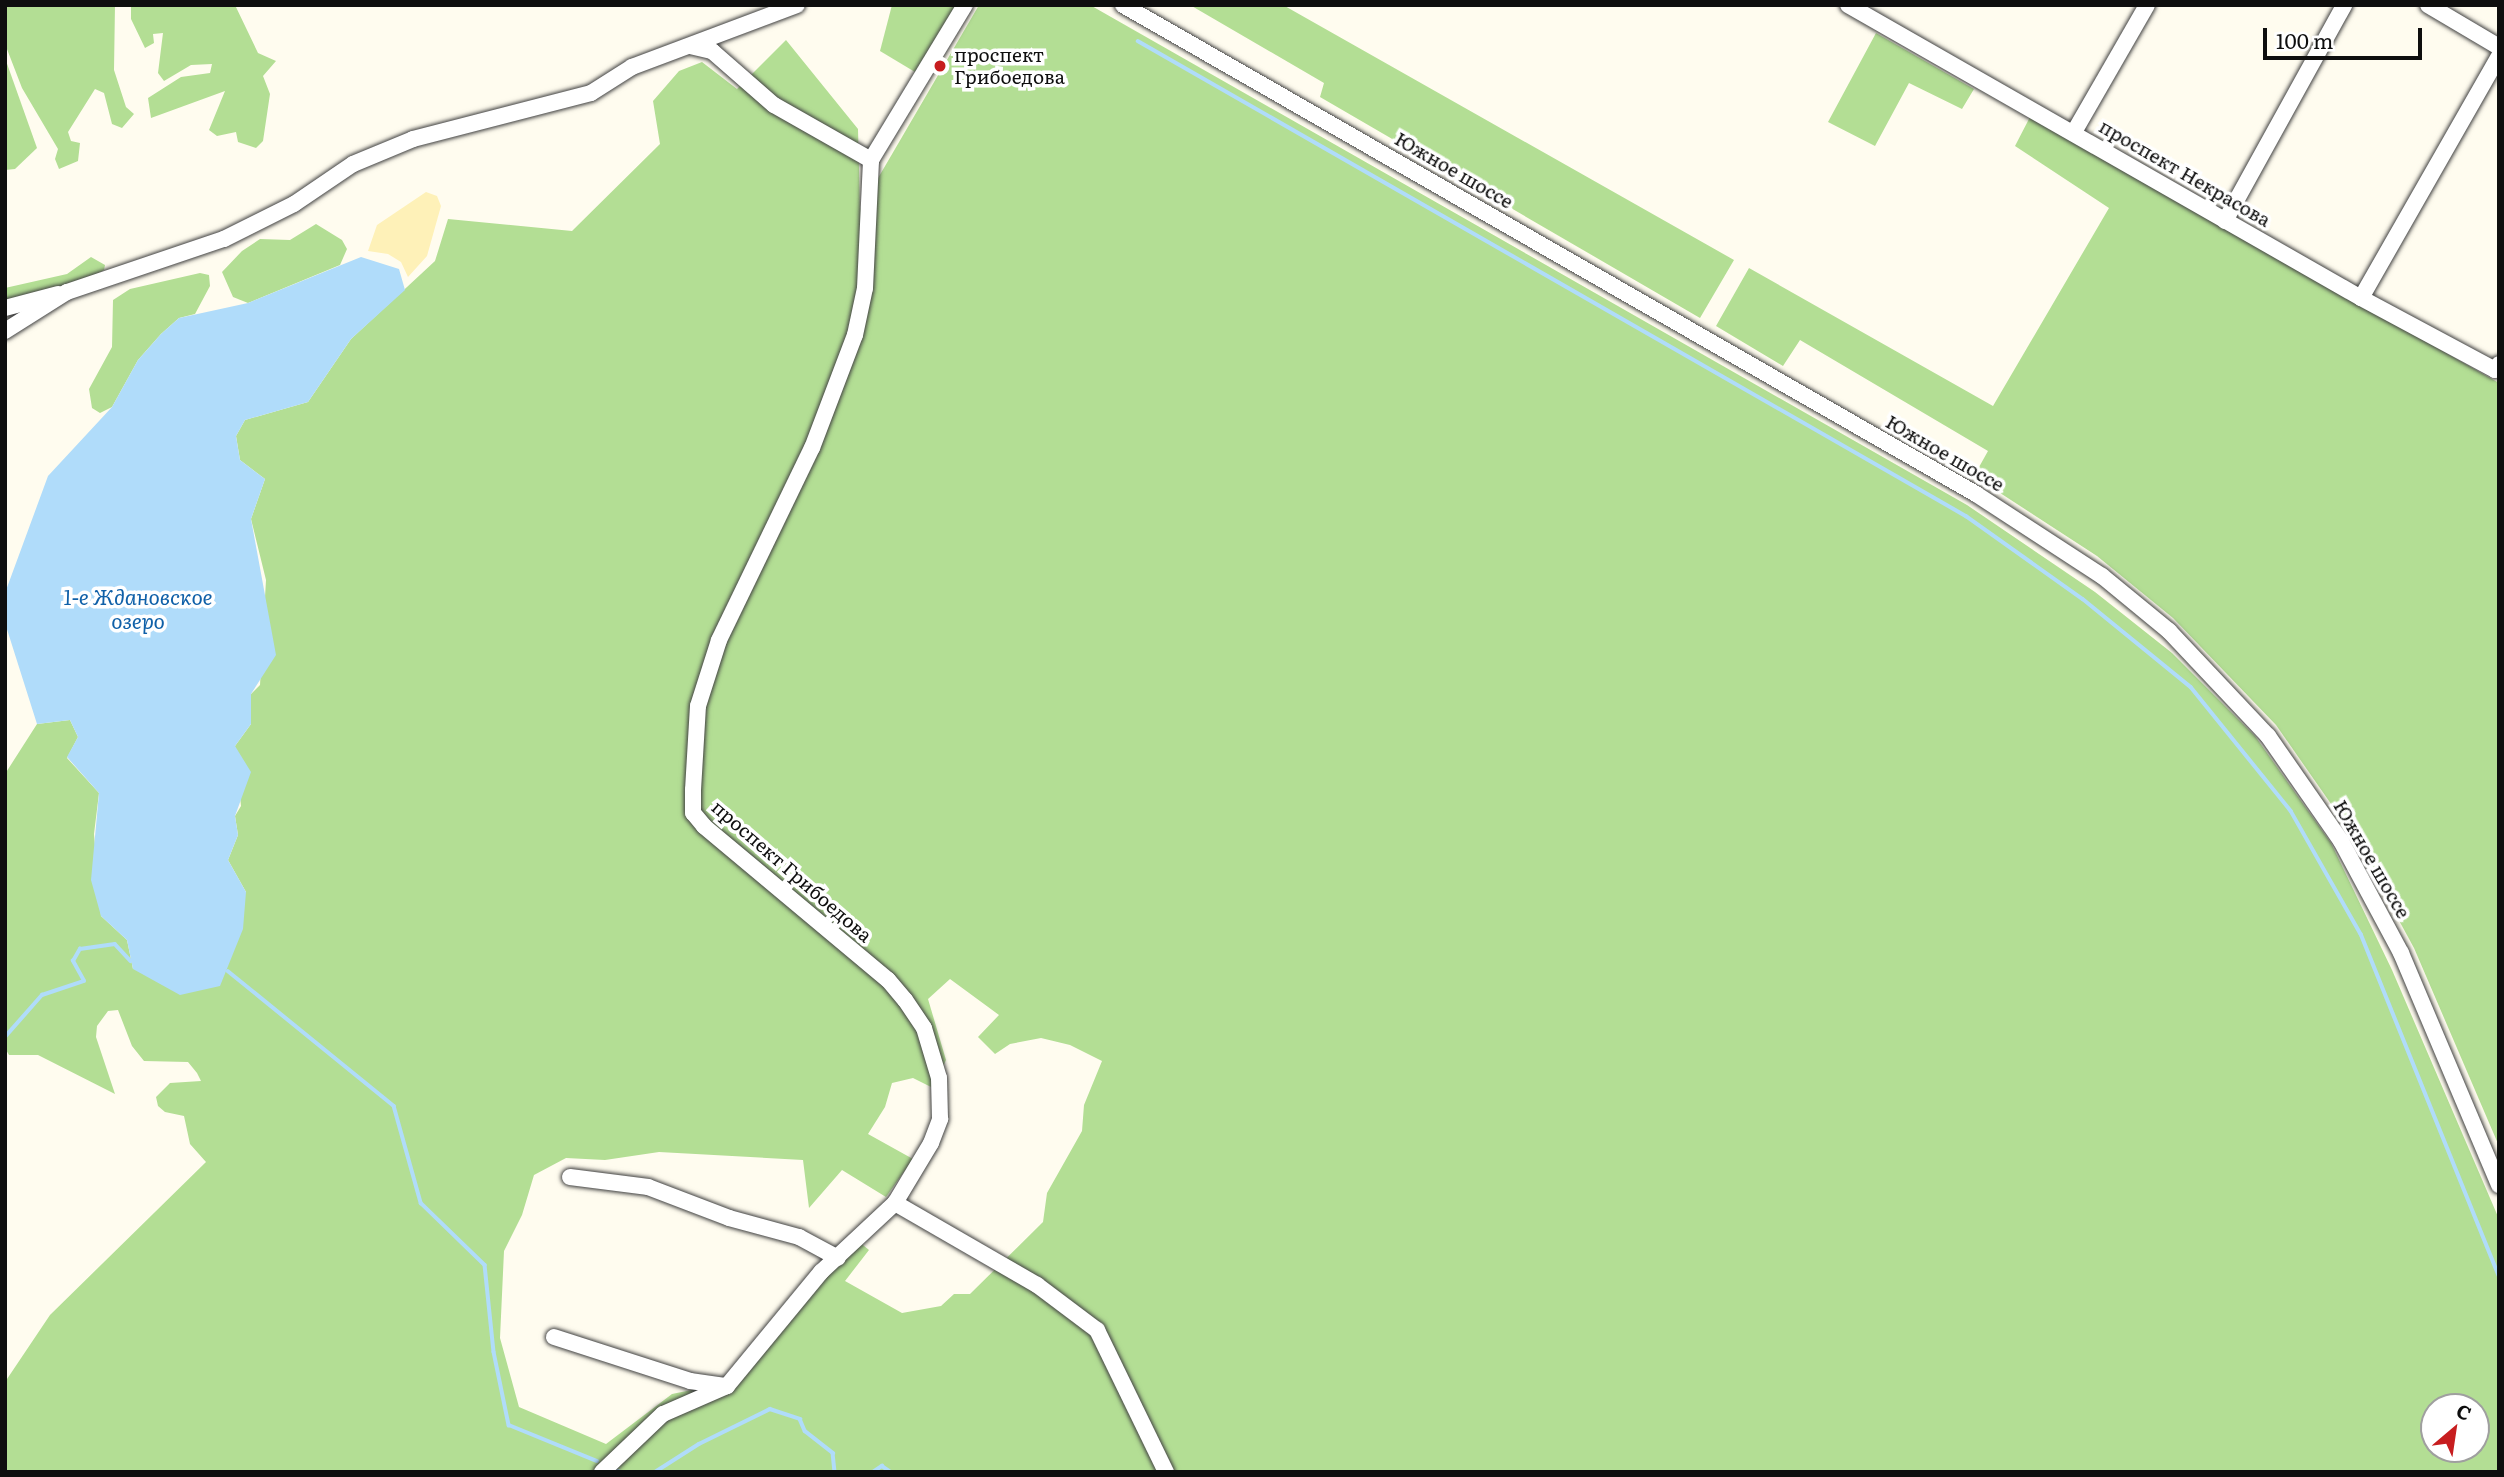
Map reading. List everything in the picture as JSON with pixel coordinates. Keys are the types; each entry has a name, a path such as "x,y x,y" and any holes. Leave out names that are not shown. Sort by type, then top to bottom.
{"street":[{"path":"5,308 67,292 223,239 294,204 353,164 413,139 561,103 591,93 632,68 797,5"},
{"name":"проспект Грибоедова","path":"895,1203 931,1143 940,1119 939,1078 924,1028 888,980 693,813 698,706 719,640 812,448 855,335 864,288 871,160 965,5"},
{"name":"Южное шоссе","path":"1123,5 1976,494 2102,576 2169,631 2268,736 2341,841 2401,953 2499,1185"},
{"name":"проспект Некрасова","path":"1848,5 2361,298 2495,370 2499,364"},
{"path":"2074,132 2147,5"},
{"path":"2225,221 2344,5"},
{"path":"2428,5 2499,47"},
{"path":"690,47 712,51 774,105 871,160"},
{"path":"2361,298 2499,56"},
{"path":"5,331 67,292"},
{"path":"570,1177 648,1186 729,1218 799,1237 838,1258"},
{"path":"602,1472 663,1414 727,1386 838,1258 895,1203 1037,1285 1097,1330 1166,1472"},
{"path":"554,1337 690,1381 727,1386"}],"green space":[{"path":"5,5 115,5 114,70 126,107 134,114 122,128 112,124 104,93 95,89 68,132 71,141 80,143 78,161 59,169 55,159 58,149 22,88 5,44"},
{"path":"131,5 235,5 258,53 276,61 263,76 270,94 263,141 256,148 238,142 236,132 217,136 209,130 225,91 151,118 148,98 181,77 210,73 212,64 191,65 164,81 158,73 163,33 153,34 154,43 145,48 131,19"},
{"path":"892,5 959,5 920,75 880,51"},
{"path":"979,5 1090,5 1967,505 2095,592 2172,653 2255,736 2331,843 2392,970 2499,1219 2499,1472 5,1472 5,1382 50,1315 206,1162 190,1144 184,1116 165,1112 158,1106 156,1097 170,1083 201,1081 197,1073 188,1062 144,1061 132,1046 118,1010 108,1011 97,1026 96,1037 115,1094 38,1055 9,1055 5,1048 5,774 37,724 70,720 78,737 67,758 99,793 94,834 101,916 127,940 133,969 246,892 228,860 238,835 235,816 241,806 235,746 251,724 251,694 260,685 266,580 251,519 265,479 240,460 236,436 245,420 308,402 351,339 435,261 448,219 572,231 660,144 653,101 679,71 702,62 737,89 786,40 858,129 860,209","holes":["950,979 999,1015 978,1037 995,1054 1010,1044 1041,1038 1070,1045 1102,1061 1084,1105 1082,1131 1047,1193 1043,1222 970,1294 954,1294 941,1306 902,1313 845,1281 869,1250 852,1236 731,1382 672,1394 606,1444 519,1407 500,1338 504,1251 522,1215 534,1175 566,1158 605,1160 659,1152 803,1160 809,1208 842,1170 886,1197 913,1159 868,1134 885,1107 892,1083 913,1078 933,1088 946,1060 928,999"]},
{"path":"1190,5 1283,5 1734,260 1700,318 1320,97 1324,83"},
{"path":"1876,33 1974,89 1962,109 1909,83 1875,146 1828,122"},
{"path":"5,58 37,148 15,169 5,170"},
{"path":"2030,117 2499,383 2499,1146 2414,948 2352,834 2276,725 2173,618 2097,556 1974,476 1988,451 1800,340 1783,366 1716,326 1749,268 1993,406 2109,208 2015,146"},
{"path":"316,224 342,240 347,249 340,265 248,303 233,297 222,272 242,251 260,239 290,240"},
{"path":"91,257 105,265 104,270 83,282 5,305 5,288 67,274"},
{"path":"200,273 209,275 210,286 195,314 179,318 161,334 138,360 112,407 100,413 92,408 89,389 112,347 113,300 130,289"}],"sand":[{"path":"426,192 437,196 441,206 427,256 408,277 401,262 388,254 368,251 377,225"}],"water":[{"name":"1-е Ждановское озеро","path":"361,257 399,269 405,290 351,339 308,402 245,420 236,436 240,460 265,479 251,519 276,655 251,694 251,724 235,746 251,772 235,816 238,835 228,860 246,892 243,929 220,986 180,995 133,969 127,940 101,916 91,880 99,793 67,757 78,737 70,720 37,724 5,623 5,593 48,476 112,407 138,360 161,334 179,318 248,303"}],"waterway":[{"path":"1138,41 1966,516 2083,599 2191,687 2291,811 2361,934 2499,1275"},
{"path":"5,1037 42,995 84,981 73,961 80,949 115,944 131,961"},
{"path":"228,971 394,1106 421,1203 485,1265 494,1352 509,1425 597,1461"},
{"path":"655,1472 699,1444 770,1409 800,1419 805,1431 833,1453 835,1472"},
{"path":"873,1472 882,1466 891,1472"},
{"path":"613,1469 621,1472"}],"place":[{"name":"проспект Грибоедова","path":"940,66"}]}
